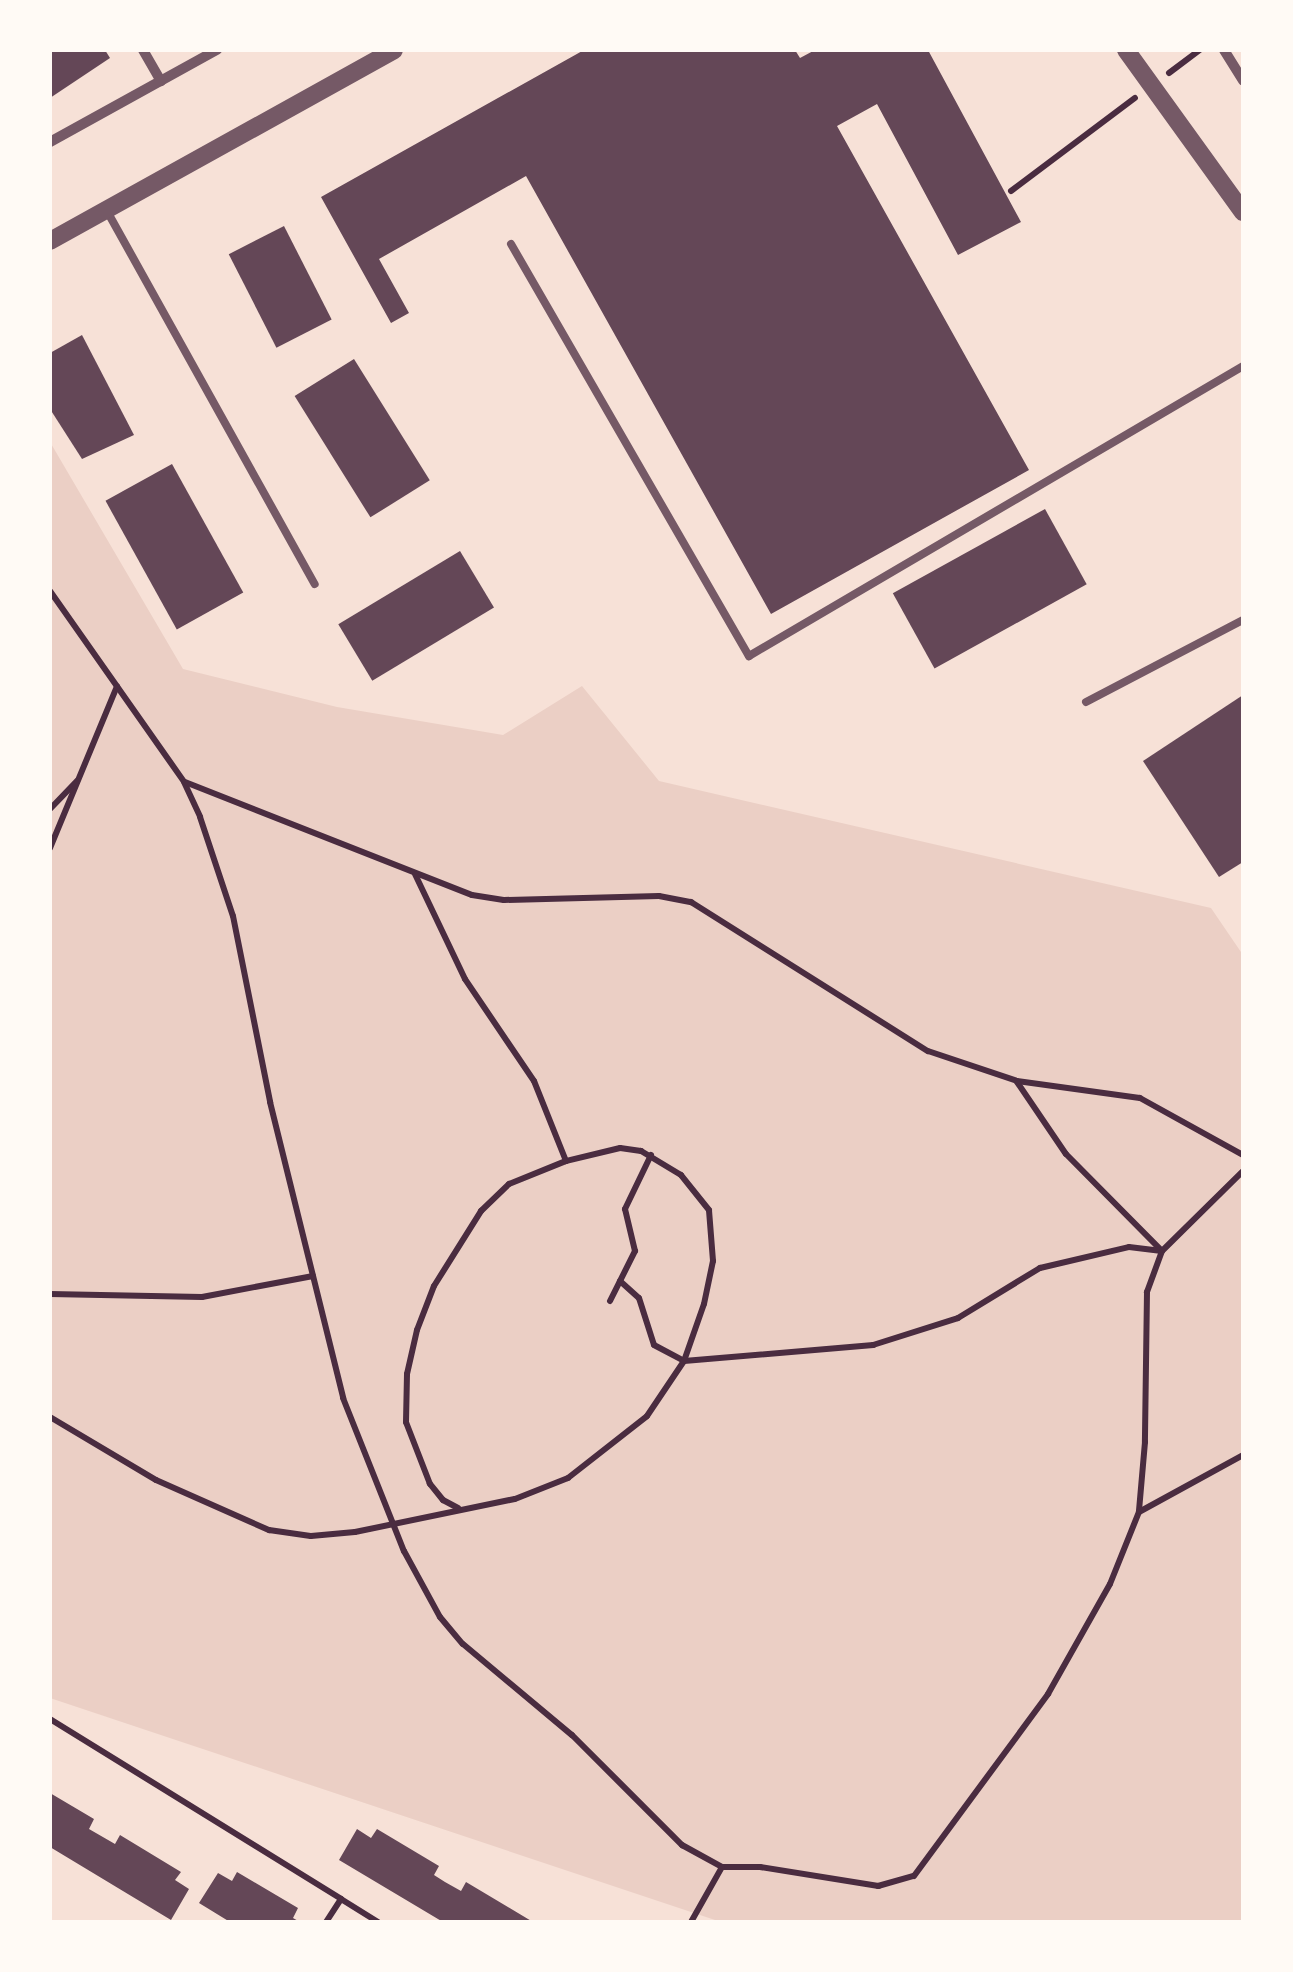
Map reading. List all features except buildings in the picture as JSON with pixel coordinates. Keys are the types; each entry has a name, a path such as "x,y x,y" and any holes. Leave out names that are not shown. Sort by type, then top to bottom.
{"street":[{"path":"143,50 161,81"},
{"path":"50,142 216,50"},
{"path":"50,240 394,50"},
{"path":"1126,50 1243,212"},
{"path":"1224,50 1243,81"}],"lane":[{"path":"107,211 314,584"},
{"path":"511,244 749,656 1243,366"},
{"path":"1086,702 1243,620"}],"path":[{"path":"1011,191 1200,50"},
{"path":"50,591 184,782 228,896 259,1051 343,1398 392,1522 430,1600 463,1644 572,1734 682,1846 722,1867 760,1866 878,1886 914,1876 1048,1694 1104,1596 1139,1512 1145,1442 1147,1292 1162,1251 1243,1171"},
{"path":"50,848 118,685"},
{"path":"50,809 81,778"},
{"path":"184,782 459,891 504,900 645,896 690,902 718,916 912,1043 978,1071 1016,1081 1140,1098 1243,1155"},
{"path":"414,874 465,978 534,1081 566,1160"},
{"path":"1016,1081 1066,1154 1162,1251"},
{"path":"50,1417 156,1480 269,1530 327,1536 515,1499 568,1478 647,1416 684,1361 704,1304 714,1235 709,1210 698,1191 651,1155 620,1148 566,1160 509,1184 480,1210 434,1286 417,1330 408,1374 406,1422 430,1484 443,1500 459,1509"},
{"path":"610,1301 635,1246 625,1208 651,1155"},
{"path":"620,1281 639,1298 654,1346 684,1361 872,1345 958,1318 1040,1268 1129,1246 1162,1251"},
{"path":"50,1294 202,1298 313,1276"},
{"path":"1139,1512 1243,1455"},
{"path":"50,1719 378,1922"},
{"path":"691,1922 722,1867"},
{"path":"326,1922 341,1899"}],"shaded area":[{"path":"50,442 183,669 337,707 503,735 582,686 659,781 1211,908 1243,955 1243,1922 721,1922 50,1698"}]}
